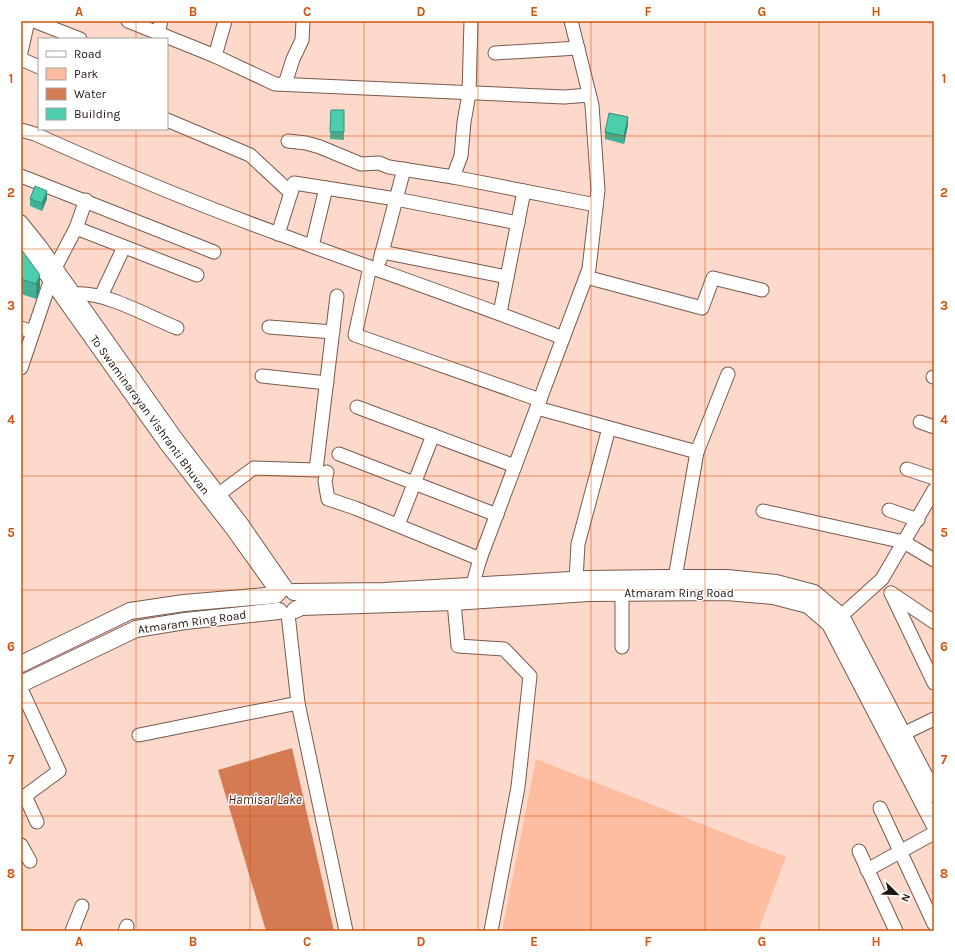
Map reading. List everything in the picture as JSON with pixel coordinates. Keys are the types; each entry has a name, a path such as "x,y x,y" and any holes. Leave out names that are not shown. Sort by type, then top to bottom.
{"main road":[{"name":"To Swaminarayan Vishranti Bhuvan","path":"21,237 53,274 168,444 284,592"},
{"name":"Atmaram Ring Road","path":"21,664 130,611 184,603 284,592 384,591 576,580 675,578 727,578 776,583 814,593 841,616 934,794"},
{"path":"284,592 298,602 287,612 274,604 284,592"},
{"name":"Atmaram Ring Road","path":"21,684 136,629 185,621 287,612 301,607 454,602 622,592 726,592 773,596 808,605 830,624 934,824"}],"street":[{"path":"21,52 28,21"},
{"path":"34,21 77,38"},
{"path":"128,21 159,27 215,56 275,84 469,94 564,97 589,95"},
{"path":"215,56 225,21"},
{"path":"285,84 293,59 302,40 303,21"},
{"path":"453,177 461,156 464,122 469,94 471,21"},
{"path":"472,587 480,559 589,269 598,190 592,105 571,21"},
{"path":"495,53 578,48"},
{"path":"21,59 38,67"},
{"path":"168,120 250,155 291,193"},
{"path":"21,130 35,134 116,170 278,234 500,313 563,338"},
{"path":"288,141 306,143 320,147 361,164 379,163 389,167 453,177 596,205"},
{"path":"404,169 382,252 374,268 356,335 538,404 609,428 697,452"},
{"path":"21,176 86,200 214,252"},
{"path":"278,234 294,183 396,199 518,223"},
{"path":"312,246 326,188"},
{"path":"500,313 524,191"},
{"path":"21,368 27,330 39,297 53,274 76,228 86,200"},
{"path":"21,222 41,247 53,274 75,294 176,438 242,524 284,592"},
{"path":"76,228 197,275"},
{"path":"101,296 124,247"},
{"path":"382,252 507,277"},
{"path":"586,277 702,308 713,278 762,290"},
{"path":"75,294 86,293 101,296 177,328"},
{"path":"219,494 254,468 316,470 337,296"},
{"path":"268,327 333,332"},
{"path":"675,578 697,452 728,374"},
{"path":"262,376 327,383"},
{"path":"357,407 515,466"},
{"path":"920,422 934,427"},
{"path":"576,580 578,544 609,428"},
{"path":"398,525 433,436"},
{"path":"339,454 497,515"},
{"path":"907,469 934,478"},
{"path":"327,472 325,481 328,499 398,525 480,559"},
{"path":"841,616 882,579 933,496"},
{"path":"890,510 918,520"},
{"path":"763,511 904,542 934,560"},
{"path":"877,583 933,618"},
{"path":"622,592 622,647"},
{"path":"891,593 934,683"},
{"path":"454,602 458,646 504,649 530,676 518,787 491,931"},
{"path":"287,612 298,703 346,931"},
{"path":"21,689 59,771 25,796 37,822"},
{"path":"139,735 298,703"},
{"path":"903,734 934,719"},
{"path":"880,808 934,924"},
{"path":"867,870 934,833"},
{"path":"21,845 30,861"},
{"path":"858,851 896,931"},
{"path":"72,931 82,906"}],"green space":[{"path":"536,759 786,857 758,931 502,931"}],"water":[{"name":"Hamisar Lake","path":"292,748 334,931 266,931 218,770"}],"building":[{"path":"331,110 344,110 344,132 330,132"},
{"path":"609,113 628,117 624,136 605,132"},
{"path":"35,186 47,191 42,203 30,199"},
{"path":"21,249 40,275 36,284 21,279"}]}
